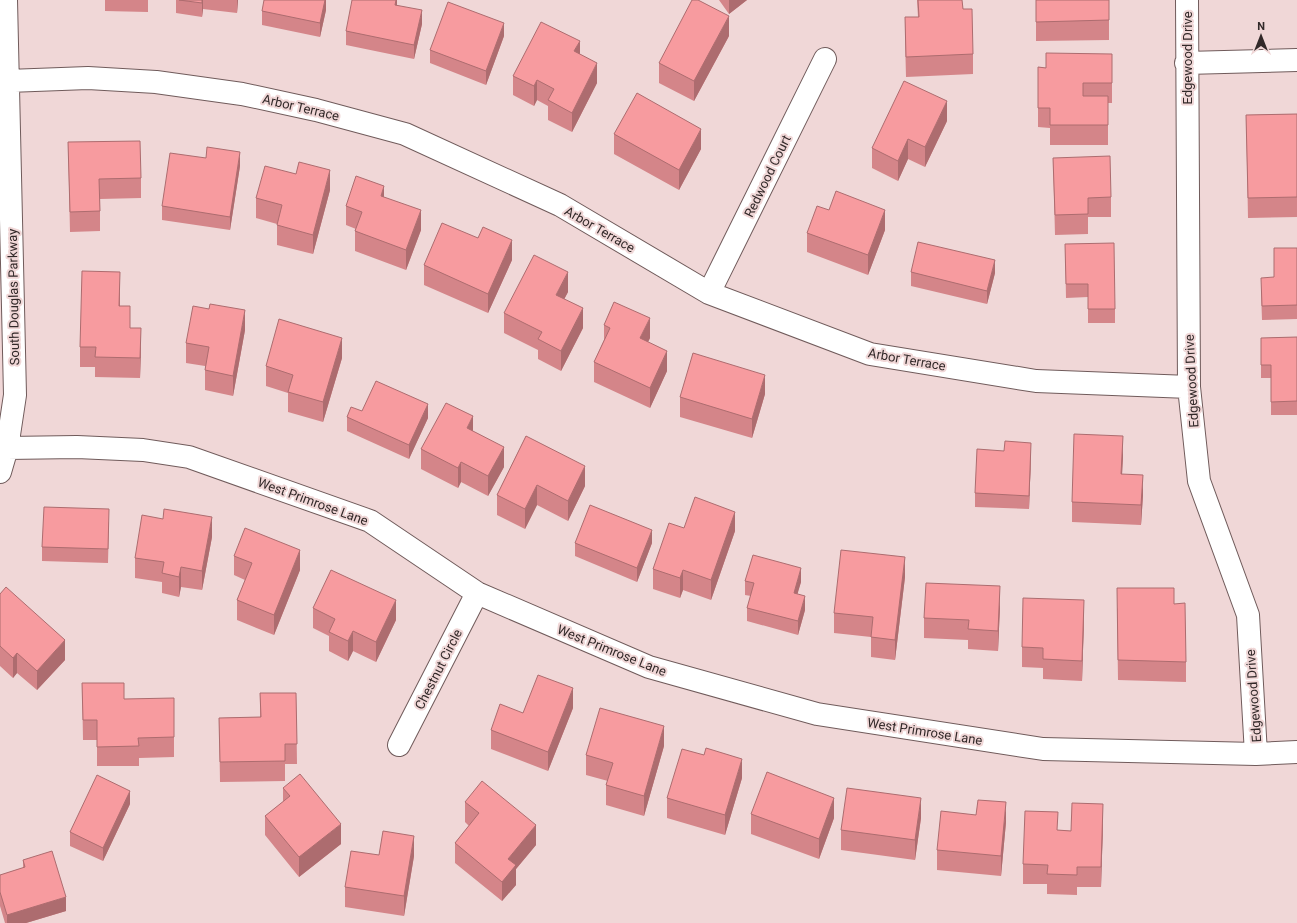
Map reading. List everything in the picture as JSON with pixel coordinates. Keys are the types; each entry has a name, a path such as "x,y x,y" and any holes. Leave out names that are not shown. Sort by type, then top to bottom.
{"street":[{"name":"South Douglas Parkway","path":"0,472 7,448 14,395 6,0"},
{"name":"Edgewood Drive","path":"1187,0 1188,387 1199,481 1248,615 1256,754"},
{"name":"Redwood Court","path":"709,293 824,59"},
{"path":"1186,63 1297,60"},
{"name":"Arbor Terrace","path":"8,81 88,78 196,86 316,110 405,134 560,205 709,293 870,354 1036,381 1188,387"},
{"name":"West Primrose Lane","path":"7,448 77,447 143,450 189,457 370,521 477,593 649,667 817,714 1043,749 1256,754 1297,752"},
{"name":"Chestnut Circle","path":"399,745 477,593"}],"building":[{"path":"179,0 202,0 202,3"},
{"path":"264,0 325,0 320,23 262,11"},
{"path":"352,0 396,0 395,5 422,10 414,45 346,31"},
{"path":"692,0 698,0 729,16 694,81 659,63"},
{"path":"918,0 962,0 963,9 972,9 973,54 906,57 905,17 919,17"},
{"path":"1036,0 1109,0 1109,20 1036,22"},
{"path":"448,2 504,23 486,71 430,50"},
{"path":"541,22 580,41 574,51 597,63 572,113 548,100 554,89 537,80 534,86 513,76"},
{"path":"1046,53 1112,54 1112,83 1083,83 1083,96 1108,96 1108,125 1050,125 1050,108 1038,108 1038,67 1046,68"},
{"path":"904,81 947,101 925,147 908,139 898,161 872,148"},
{"path":"637,93 701,129 679,170 614,134"},
{"path":"1297,114 1297,197 1248,198 1246,115"},
{"path":"140,141 141,178 99,179 100,211 70,212 68,142"},
{"path":"207,147 240,152 230,217 162,206 170,153 206,158"},
{"path":"1110,156 1111,197 1088,198 1088,214 1055,215 1053,158"},
{"path":"299,162 330,170 313,235 277,225 282,205 256,198 265,166 296,174"},
{"path":"356,176 384,186 381,196 421,210 406,250 355,231 362,212 346,206"},
{"path":"836,191 885,210 868,255 807,233 817,206 829,210"},
{"path":"442,223 478,238 483,227 512,240 488,294 424,265"},
{"path":"918,242 995,260 987,291 911,272"},
{"path":"1114,243 1115,309 1088,309 1088,284 1066,284 1065,244"},
{"path":"1274,248 1297,248 1297,305 1262,306 1261,278 1274,277"},
{"path":"534,255 568,272 556,295 583,308 561,351 538,339 542,332 504,313"},
{"path":"82,271 120,272 119,306 130,306 130,328 141,328 140,358 95,357 96,347 80,347"},
{"path":"614,302 650,318 640,338 667,351 650,388 594,362 610,328 604,325"},
{"path":"210,304 245,310 233,376 205,370 209,347 186,343 193,306 209,309"},
{"path":"279,319 342,338 323,402 288,392 293,375 266,366"},
{"path":"1297,337 1297,401 1271,402 1271,365 1261,365 1261,338"},
{"path":"693,353 765,375 752,419 680,397"},
{"path":"376,381 428,404 409,445 347,417 351,407 362,411"},
{"path":"446,403 473,416 467,428 504,447 488,476 461,462 458,468 421,449"},
{"path":"1074,434 1123,436 1121,474 1143,475 1141,505 1072,502"},
{"path":"526,436 585,466 568,501 537,485 525,509 497,495"},
{"path":"1005,441 1031,443 1029,496 975,493 977,449 1004,451"},
{"path":"695,497 735,512 711,580 683,570 680,578 653,569 669,523 684,528"},
{"path":"590,505 652,530 637,568 575,543"},
{"path":"44,507 109,509 108,549 42,547"},
{"path":"164,509 212,517 202,571 181,567 179,577 162,573 164,562 135,558 142,515 163,519"},
{"path":"245,528 300,550 274,615 237,600 252,563 234,556"},
{"path":"841,550 905,557 895,640 871,637 873,617 834,613"},
{"path":"753,555 801,568 794,593 805,596 798,621 747,608 754,583 745,581"},
{"path":"331,570 396,600 376,642 353,631 348,641 329,632 335,619 313,608"},
{"path":"926,583 1000,586 998,631 968,629 969,620 924,618"},
{"path":"6,587 65,640 37,671 17,653 13,658 0,646 0,594"},
{"path":"1117,588 1174,588 1174,604 1185,603 1186,662 1118,660"},
{"path":"1023,598 1084,600 1082,661 1043,659 1043,648 1022,647"},
{"path":"538,675 573,688 548,752 491,730 500,704 523,713"},
{"path":"82,683 124,683 124,699 174,698 174,737 138,738 139,746 97,747 97,720 83,720"},
{"path":"260,693 296,693 297,744 285,744 285,761 220,762 219,718 261,717"},
{"path":"600,708 664,726 644,796 606,785 613,763 586,755"},
{"path":"706,748 742,759 725,815 667,798 682,749 704,755"},
{"path":"767,772 834,798 819,839 751,814"},
{"path":"300,774 341,824 299,857 265,816 290,796 283,788"},
{"path":"97,775 130,791 103,848 70,832"},
{"path":"482,781 536,825 508,859 516,865 502,882 455,843 479,813 465,802"},
{"path":"847,788 921,798 915,840 841,830"},
{"path":"978,800 1006,802 1001,856 937,850 941,811 976,815"},
{"path":"1072,803 1103,804 1101,867 1077,867 1077,875 1047,874 1048,865 1023,864 1025,811 1058,812 1057,830 1071,831"},
{"path":"383,831 414,836 404,896 345,887 351,851 379,855"},
{"path":"52,851 66,897 7,915 0,892 0,875 25,867 23,860"}]}
